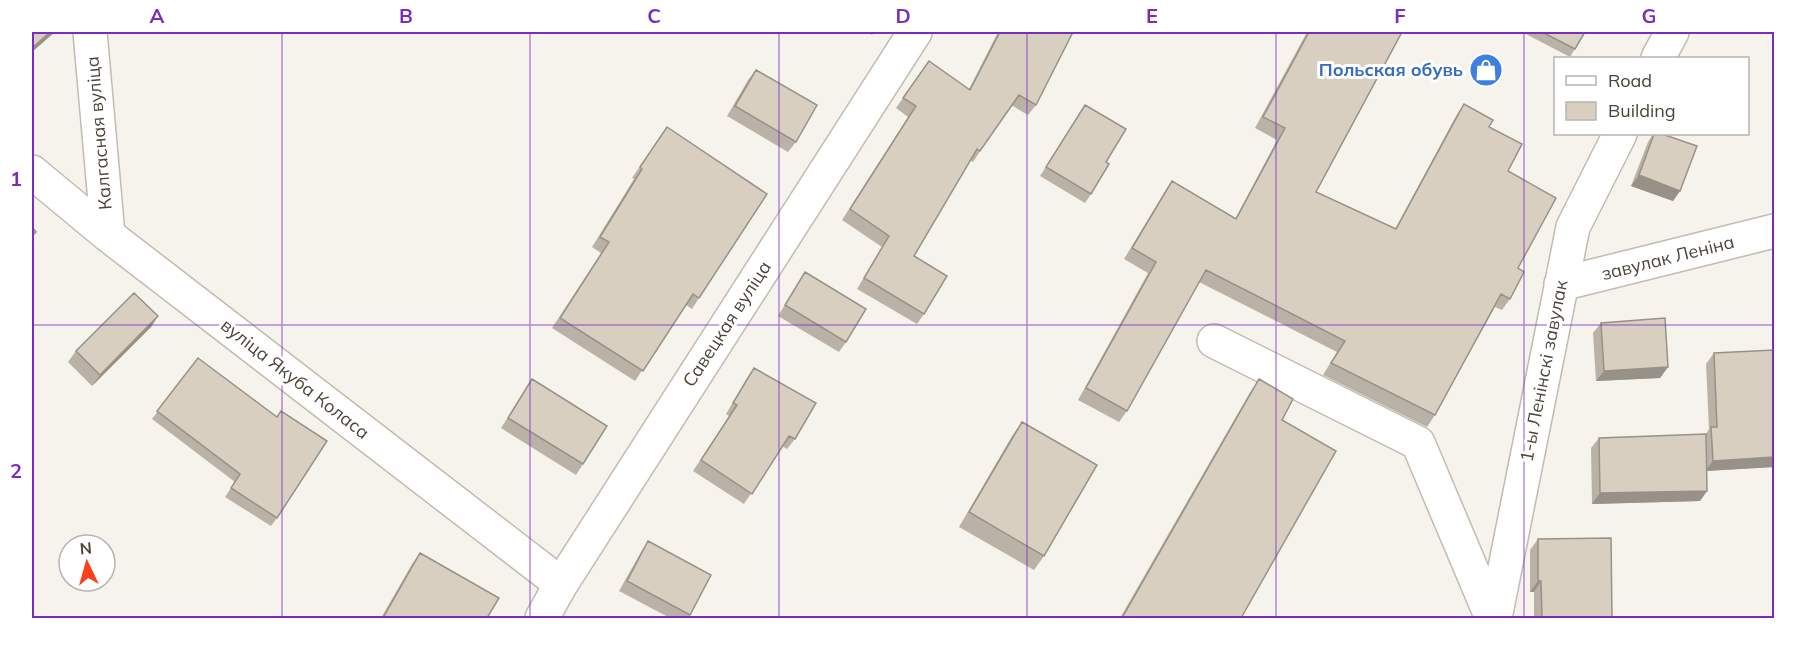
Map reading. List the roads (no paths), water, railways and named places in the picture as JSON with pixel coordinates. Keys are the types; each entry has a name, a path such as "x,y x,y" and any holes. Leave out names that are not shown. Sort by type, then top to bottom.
{"street":[{"name":"Калгасная вуліца","path":"90,32 108,235"},
{"name":"Савецкая вуліца","path":"542,618 561,584 915,32"},
{"path":"1659,57 1672,32"},
{"name":"1-ы Ленінскі завулак","path":"1494,618 1573,227 1619,135"},
{"name":"вуліца Якуба Коласа","path":"32,172 108,235 561,584"},
{"name":"завулак Леніна","path":"1561,284 1774,231"},
{"path":"1214,341 1418,443 1494,618"}],"place":[{"name":"Польская обувь","path":"1486,70"}]}
